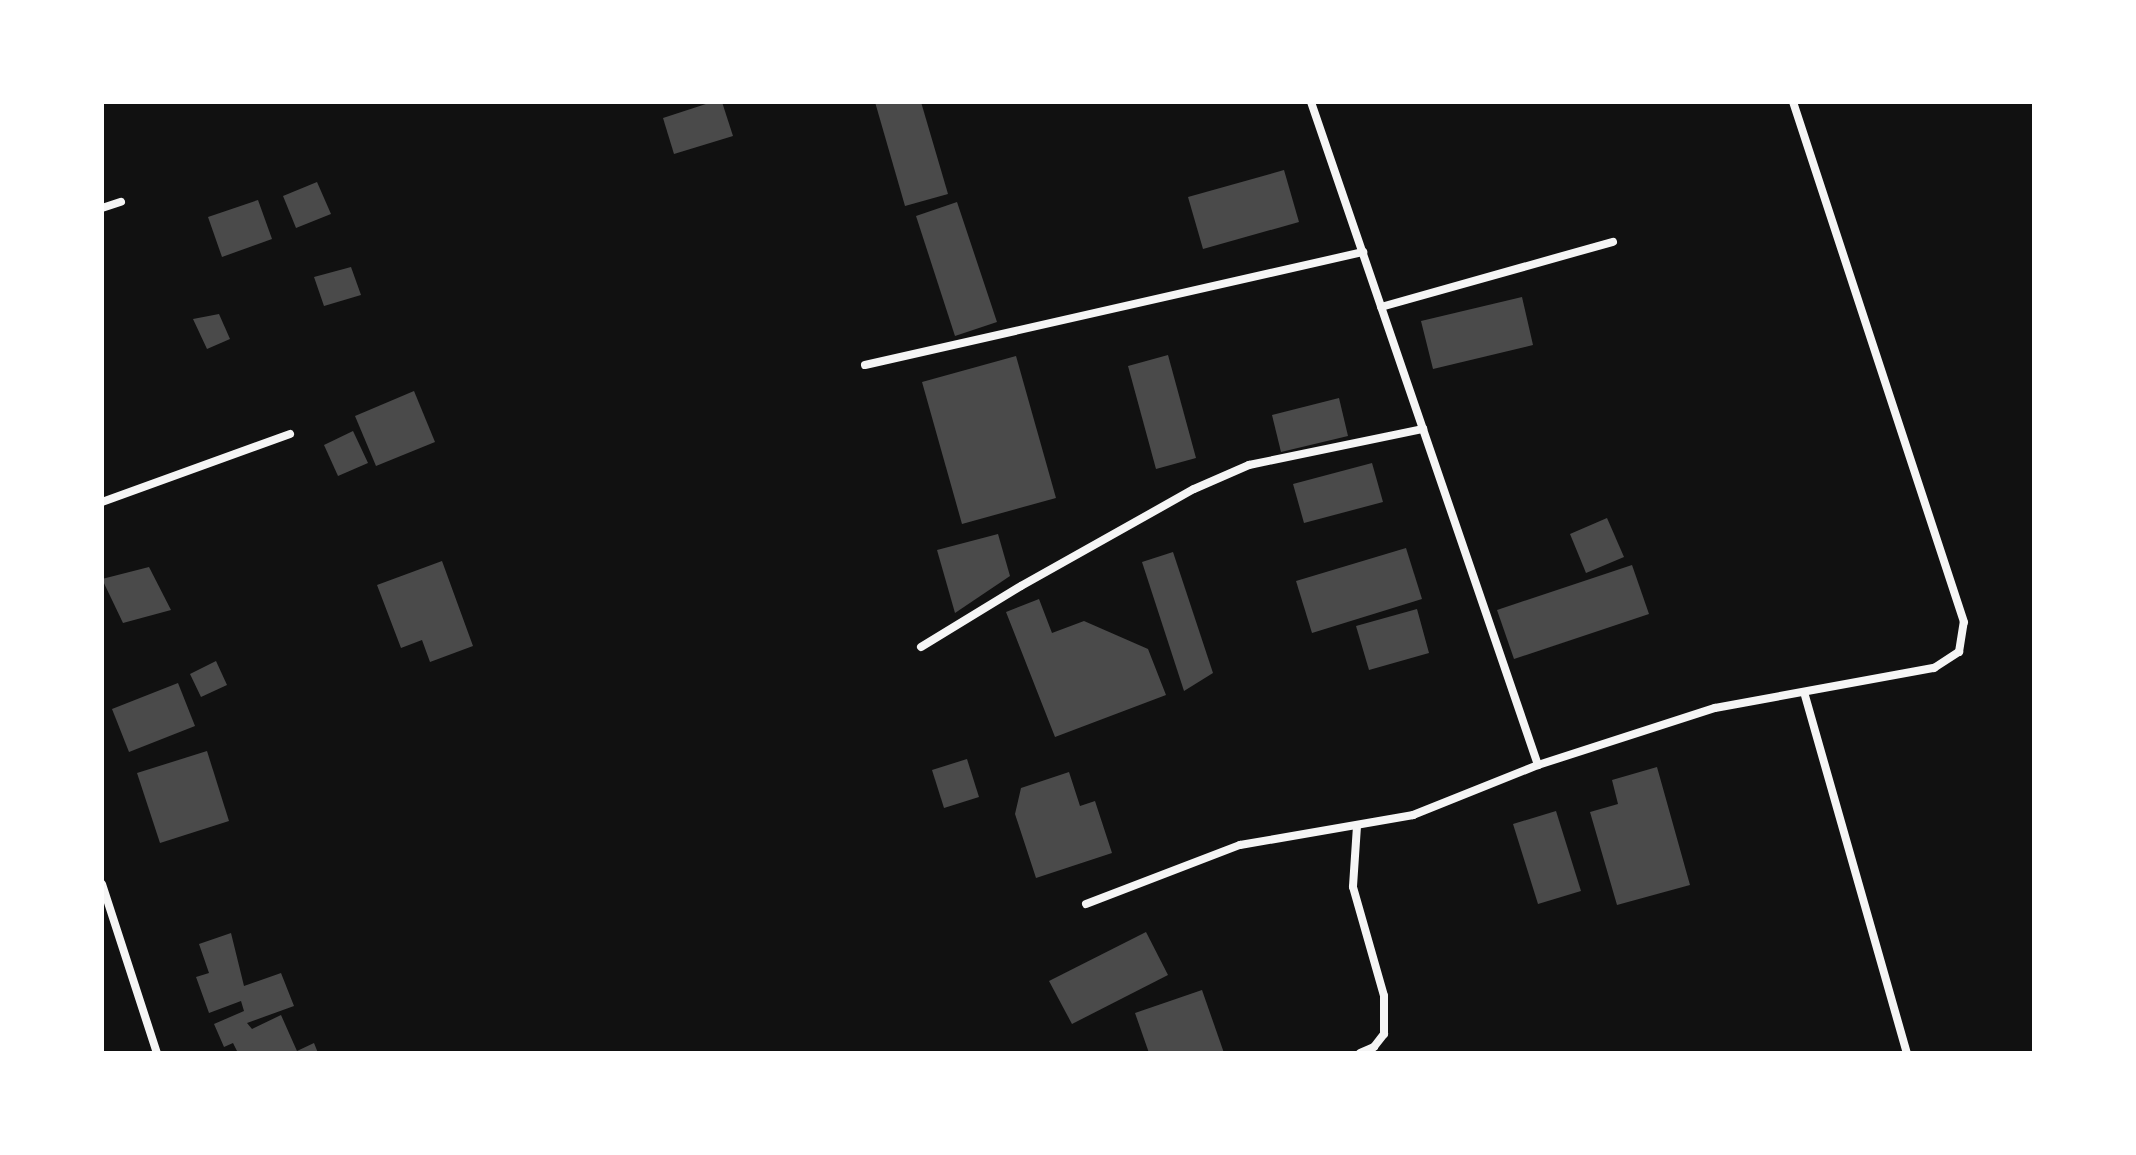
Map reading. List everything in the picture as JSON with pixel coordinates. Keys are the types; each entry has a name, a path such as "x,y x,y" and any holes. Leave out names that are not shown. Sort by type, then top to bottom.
{"street":[{"path":"1311,102 1538,765"},
{"path":"1086,904 1240,845 1413,815 1538,765 1715,708 1946,663 1959,652 1964,622 1793,102"},
{"path":"102,208 121,202"},
{"path":"1381,307 1613,242"},
{"path":"865,365 1363,252"},
{"path":"921,647 1021,586 1194,489 1249,465 1423,429"},
{"path":"102,502 290,434"},
{"path":"1804,692 1907,1053"},
{"path":"1357,826 1353,887 1384,996 1384,1034 1374,1047 1360,1053"},
{"path":"102,884 157,1053"}],"building":[{"path":"712,102 722,102 733,136 674,154 663,118"},
{"path":"875,102 921,102 948,194 905,206"},
{"path":"1284,170 1299,222 1203,249 1188,197"},
{"path":"317,182 331,214 296,228 283,196"},
{"path":"258,200 272,239 222,257 208,217"},
{"path":"957,202 997,322 955,336 916,216"},
{"path":"351,267 361,295 324,306 314,277"},
{"path":"1522,297 1533,345 1433,369 1421,321"},
{"path":"219,314 230,339 207,349 193,319"},
{"path":"1168,355 1196,458 1156,469 1128,366"},
{"path":"1016,356 1056,498 962,524 922,382"},
{"path":"414,391 435,442 376,466 355,416"},
{"path":"1339,398 1348,436 1281,452 1272,415"},
{"path":"353,431 368,463 338,476 324,445"},
{"path":"1372,463 1383,502 1304,523 1293,484"},
{"path":"1607,518 1624,557 1586,573 1570,534"},
{"path":"998,534 1010,576 955,613 937,550"},
{"path":"1406,548 1422,599 1312,633 1296,581"},
{"path":"1173,552 1213,673 1184,691 1142,562"},
{"path":"442,561 473,646 430,662 422,640 401,648 377,585"},
{"path":"1632,565 1649,614 1514,659 1497,610"},
{"path":"149,567 171,610 123,623 102,579"},
{"path":"1039,599 1052,633 1084,621 1148,649 1166,695 1055,737 1006,612"},
{"path":"1417,609 1429,653 1369,670 1356,626"},
{"path":"216,661 227,685 201,697 190,674"},
{"path":"178,683 195,726 129,752 112,709"},
{"path":"207,751 229,821 160,843 137,773"},
{"path":"967,759 979,797 944,808 932,770"},
{"path":"1657,767 1690,885 1617,905 1590,812 1618,804 1612,780"},
{"path":"1069,772 1080,806 1095,801 1112,853 1036,878 1015,814 1021,788"},
{"path":"1556,811 1581,891 1538,904 1513,824"},
{"path":"1146,932 1168,975 1072,1024 1049,981"},
{"path":"231,933 244,986 281,973 294,1006 247,1023 252,1029 281,1015 297,1051 314,1043 318,1053 238,1053 233,1043 224,1047 214,1024 244,1011 241,1001 209,1013 196,977 209,973 199,944"},
{"path":"1202,990 1224,1053 1149,1053 1135,1013"}]}
